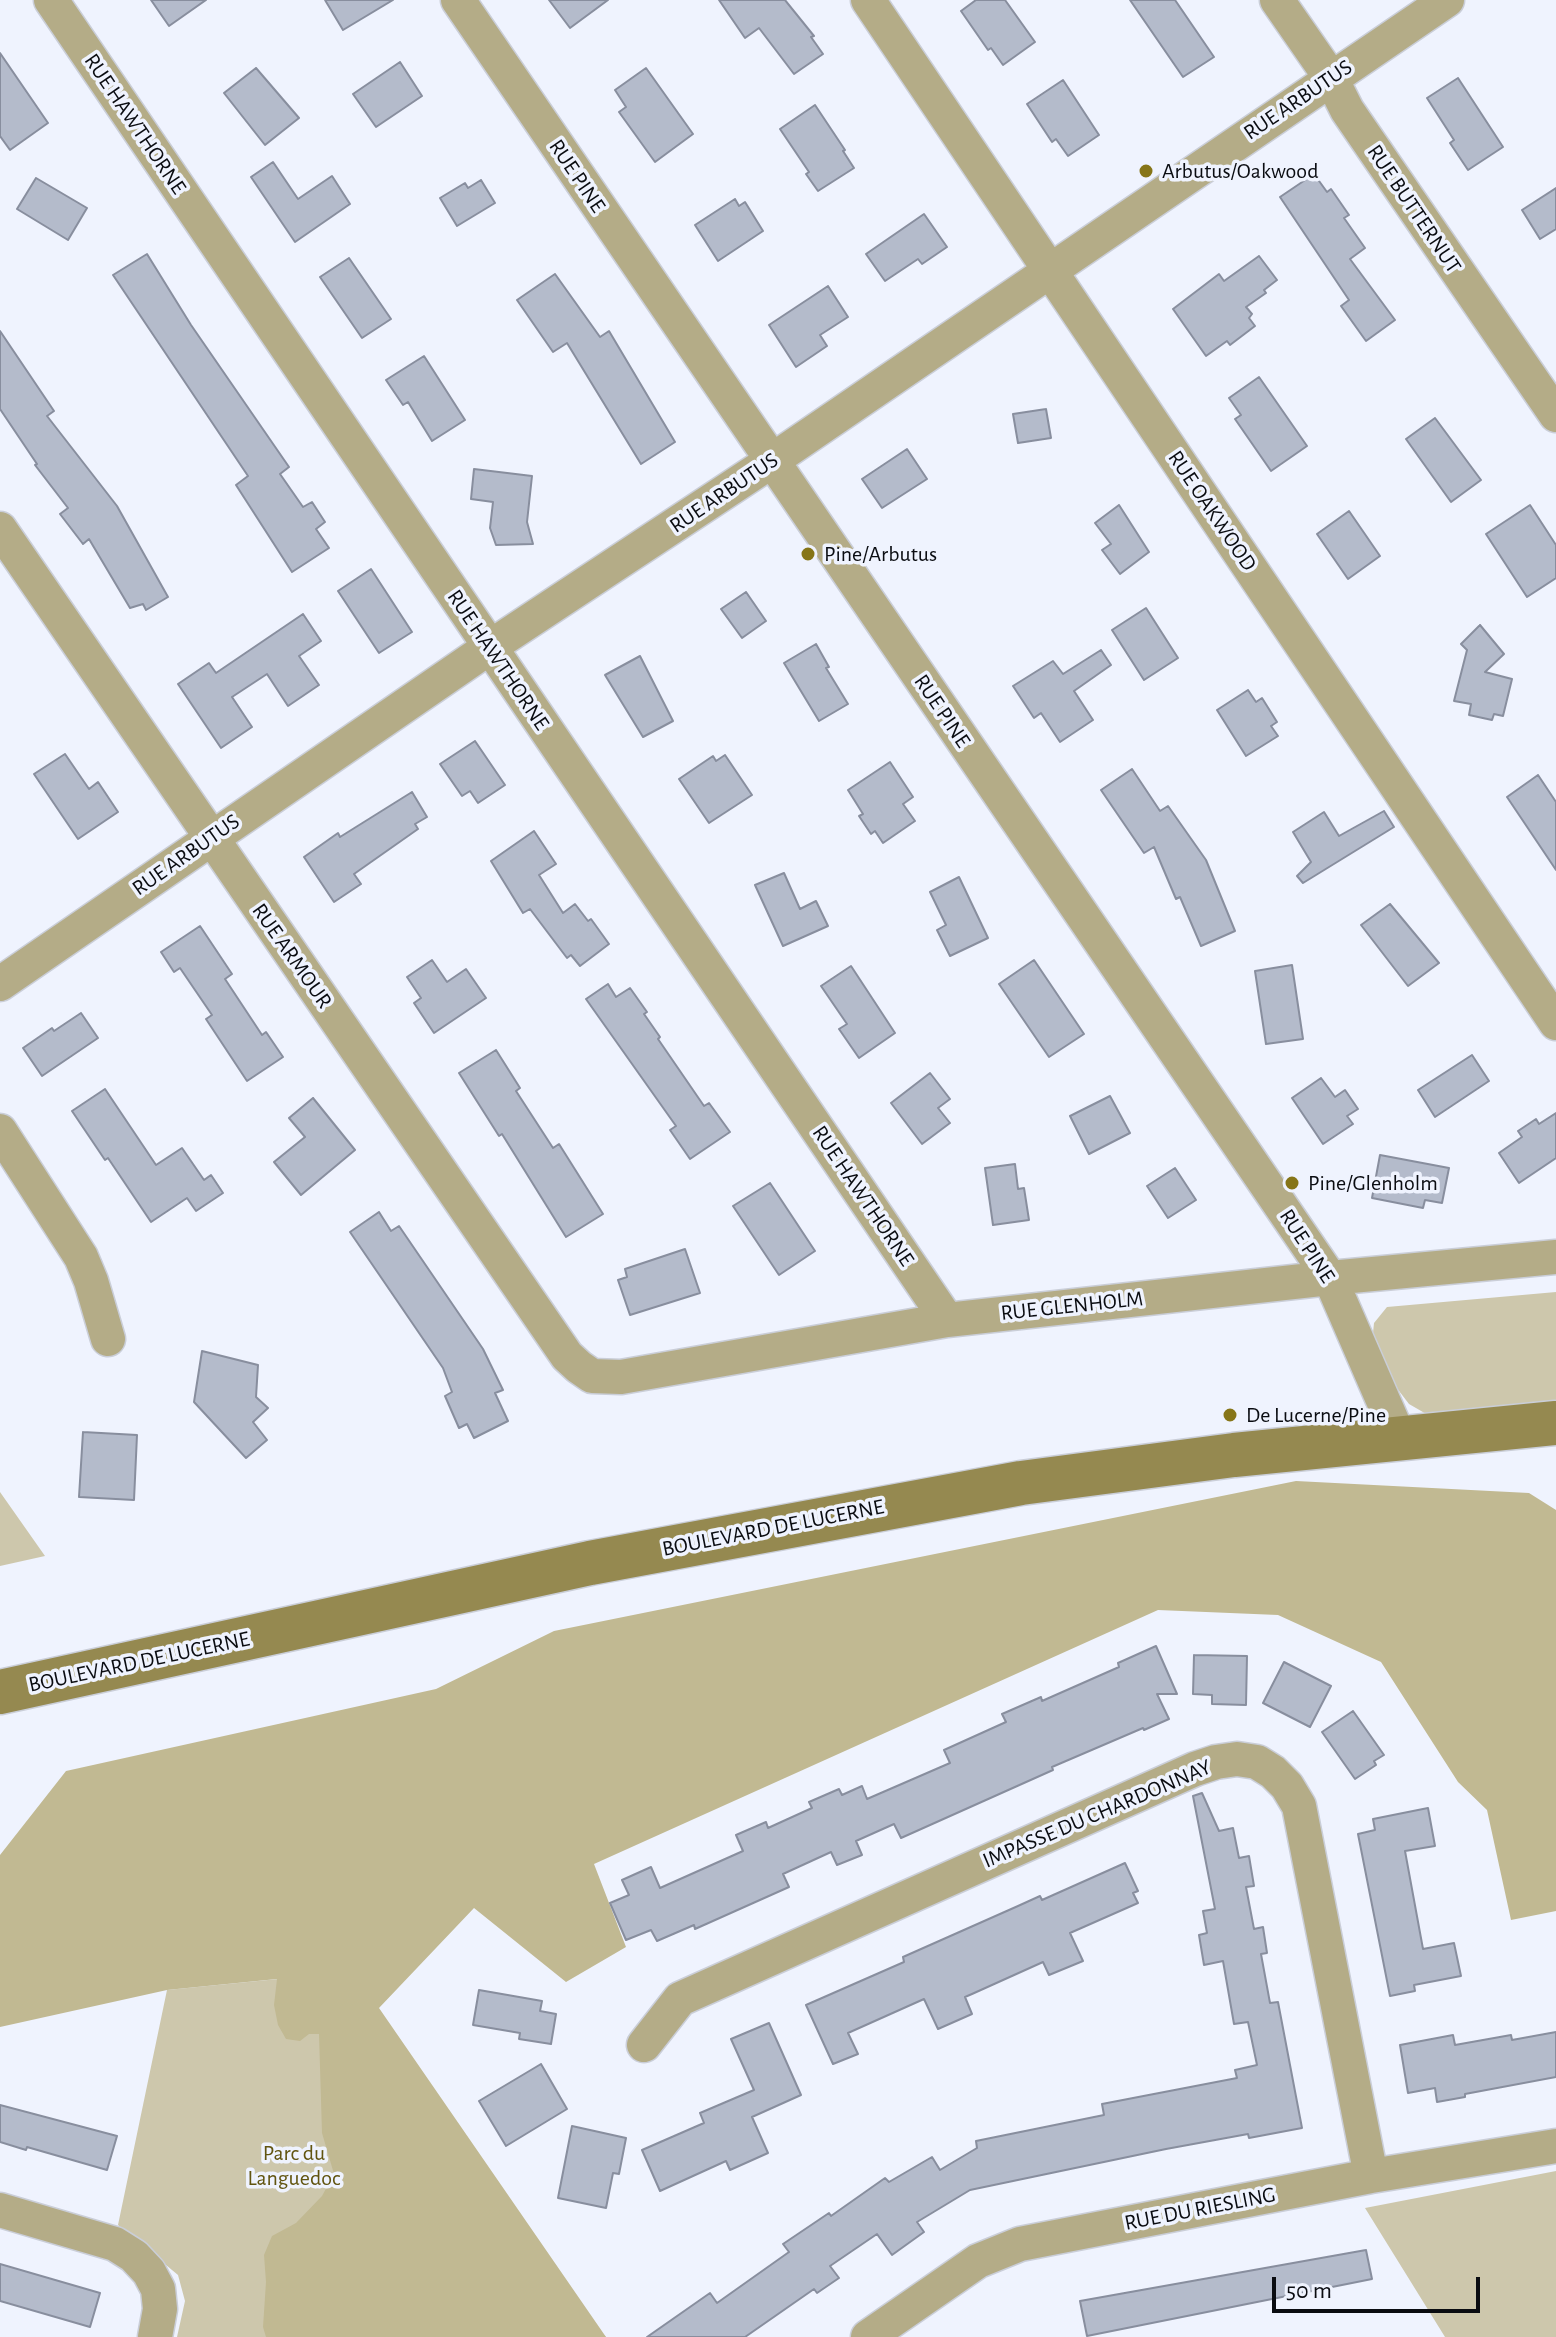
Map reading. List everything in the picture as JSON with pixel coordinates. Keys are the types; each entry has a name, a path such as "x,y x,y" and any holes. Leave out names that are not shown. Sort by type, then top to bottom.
{"main road":[{"name":"BOULEVARD DE LUCERNE","path":"0,1692 574,1567 851,1513 1086,1473 1399,1437 1556,1423"}],"street":[{"name":"RUE HAWTHORNE","path":"51,0 947,1320"},
{"name":"RUE PINE","path":"458,0 770,462 1330,1278 1399,1437"},
{"name":"RUE OAKWOOD","path":"868,0 1556,1023"},
{"name":"RUE BUTTERNUT","path":"1277,0 1331,78 1347,110 1556,415"},
{"name":"RUE ARBUTUS","path":"0,984 490,647 770,462 1447,0"},
{"name":"RUE ARMOUR","path":"0,529 567,1356 592,1376"},
{"path":"0,1131 81,1257 108,1339"},
{"name":"RUE GLENHOLM","path":"592,1376 621,1377 947,1320 1556,1257"},
{"name":"IMPASSE DU CHARDONNAY","path":"644,2045 680,1999 1195,1769 1216,1762 1257,1762 1287,1786 1299,1806 1371,2176"},
{"name":"RUE DU RIESLING","path":"868,2337 978,2261 1020,2244 1371,2176 1556,2146"},
{"path":"0,2210 115,2244 134,2256 149,2272 158,2289 160,2309 155,2337"}],"green space":[{"path":"1556,1292 1556,1417 1435,1419 1409,1404 1396,1387 1373,1333 1374,1323 1387,1307"},
{"path":"0,1492 45,1556 0,1566"},
{"name":"Parc du Languedoc","path":"278,1979 606,2337 177,2337 185,2301 178,2275 118,2225 167,1990"},
{"path":"1556,2171 1556,2337 1445,2337 1365,2208"}],"shaded area":[{"path":"1296,1481 1529,1493 1556,1510 1556,1911 1511,1920 1487,1810 1458,1782 1381,1662 1278,1615 1158,1610 594,1864 626,1947 566,1982 474,1908 379,2008 606,2337 266,2337 263,2327 264,2255 272,2236 296,2223 322,2196 334,2174 322,2133 319,2034 309,2034 300,2041 286,2039 278,2025 274,2005 277,1979 167,1990 0,2027 0,1855 66,1771 436,1689 554,1631"}],"building":[{"path":"151,0 206,0 169,26"},
{"path":"325,0 393,0 343,30"},
{"path":"549,0 608,0 570,28"},
{"path":"719,0 785,0 814,36 811,37 823,54 794,74 759,28 745,38"},
{"path":"976,0 1005,0 1035,42 1003,65 991,48 988,50 961,11"},
{"path":"1130,0 1175,0 1214,57 1183,77"},
{"path":"0,53 48,123 10,150 0,136"},
{"path":"400,62 422,96 376,127 353,94"},
{"path":"256,68 299,118 265,145 224,93"},
{"path":"646,68 693,134 655,162 619,112 626,107 615,90"},
{"path":"1458,78 1503,147 1468,170 1450,143 1454,140 1427,98"},
{"path":"1063,80 1099,135 1068,156 1056,139 1052,142 1027,104"},
{"path":"815,105 854,168 818,191 780,129"},
{"path":"273,162 298,199 332,176 350,204 295,242 251,177"},
{"path":"1314,174 1327,192 1331,189 1349,215 1344,218 1365,248 1350,259 1395,320 1366,341 1341,306 1349,300 1280,197"},
{"path":"36,178 87,208 68,240 17,209"},
{"path":"481,180 495,203 457,226 440,198 465,183 468,188"},
{"path":"1556,188 1556,229 1540,239 1522,210"},
{"path":"735,199 739,206 745,202 763,231 718,261 695,225"},
{"path":"924,214 947,247 922,264 918,259 885,281 866,254"},
{"path":"147,254 191,325 289,467 280,474 303,507 312,502 325,522 316,529 329,548 292,572 236,485 248,476 113,275"},
{"path":"1259,256 1277,280 1264,290 1266,293 1246,307 1252,314 1249,318 1255,326 1230,345 1227,341 1206,356 1173,309 1219,274 1224,281"},
{"path":"349,258 391,319 362,338 320,277"},
{"path":"555,274 600,337 609,331 675,442 641,464 567,343 553,352 517,300"},
{"path":"828,286 848,317 820,335 827,346 796,367 769,325"},
{"path":"0,331 54,411 47,416 117,506 168,597 146,610 143,604 130,608 89,539 83,544 60,514 68,508 35,465 0,409"},
{"path":"424,356 465,420 432,441 408,402 403,405 386,380"},
{"path":"1259,377 1307,446 1271,471 1235,419 1241,415 1229,398"},
{"path":"1046,409 1051,438 1018,443 1013,414"},
{"path":"1435,418 1481,480 1451,502 1406,439"},
{"path":"907,449 927,479 882,508 862,479"},
{"path":"474,469 532,476 527,522 533,544 496,545 490,528 493,502 471,499"},
{"path":"1119,505 1149,552 1120,574 1102,550 1111,544 1095,523"},
{"path":"1530,505 1556,545 1556,578 1527,597 1486,534"},
{"path":"1349,511 1380,556 1348,579 1317,534"},
{"path":"371,569 412,632 379,653 338,591"},
{"path":"746,592 766,621 742,638 721,609"},
{"path":"1146,608 1178,658 1144,680 1112,630"},
{"path":"303,614 321,641 299,656 319,685 288,706 267,674 232,697 252,727 221,748 178,684 209,663 216,673"},
{"path":"1480,625 1504,654 1485,672 1512,679 1503,716 1494,714 1492,720 1469,715 1471,704 1454,701 1467,650 1461,644"},
{"path":"816,644 829,667 826,668 848,704 819,721 784,663"},
{"path":"1101,650 1111,665 1074,691 1093,720 1060,742 1041,713 1034,718 1013,686 1053,661 1063,674"},
{"path":"640,656 673,721 643,737 605,675"},
{"path":"1248,690 1256,702 1262,698 1277,722 1271,726 1278,736 1246,756 1217,710"},
{"path":"475,741 505,785 478,803 470,791 462,796 440,764"},
{"path":"65,754 89,789 98,782 118,812 78,839 34,774"},
{"path":"725,755 752,795 709,823 679,779 713,756 716,761"},
{"path":"890,762 913,797 903,804 915,821 883,843 875,831 871,834 859,816 863,814 848,790"},
{"path":"1132,769 1160,811 1168,806 1206,860 1235,931 1201,946 1180,897 1176,899 1154,847 1144,853 1101,790"},
{"path":"1538,775 1556,802 1556,870 1507,797"},
{"path":"412,792 427,817 415,824 418,829 354,874 361,884 334,902 304,857 338,833 340,837"},
{"path":"1384,811 1394,827 1303,883 1297,876 1311,862 1293,832 1324,812 1339,836"},
{"path":"534,831 556,864 539,875 563,913 575,904 588,921 591,919 609,944 580,966 571,955 567,958 530,909 523,913 491,861"},
{"path":"784,873 800,909 816,901 828,926 783,946 755,885"},
{"path":"959,877 988,938 950,956 937,930 946,925 930,892"},
{"path":"1390,904 1439,963 1408,986 1361,925"},
{"path":"200,926 232,974 225,979 262,1035 266,1032 283,1057 247,1081 206,1019 212,1015 180,968 174,972 161,952"},
{"path":"432,960 447,982 466,969 486,998 434,1033 414,1003 421,998 407,977"},
{"path":"1034,960 1084,1034 1049,1057 999,984"},
{"path":"1292,965 1303,1039 1266,1044 1255,971"},
{"path":"851,966 895,1033 859,1058 839,1029 847,1024 821,986"},
{"path":"608,984 616,997 630,988 647,1012 644,1014 660,1037 658,1039 704,1106 709,1103 730,1132 690,1159 670,1130 676,1126 586,999"},
{"path":"81,1013 98,1038 42,1076 23,1048"},
{"path":"496,1050 520,1088 516,1091 553,1148 559,1144 603,1214 566,1237 502,1134 499,1136 459,1073"},
{"path":"1472,1055 1489,1081 1435,1117 1418,1090"},
{"path":"930,1073 950,1099 938,1108 950,1123 922,1144 891,1103"},
{"path":"1321,1078 1335,1097 1345,1090 1358,1109 1347,1116 1353,1124 1323,1144 1292,1098"},
{"path":"105,1089 156,1165 182,1148 204,1180 211,1175 223,1193 196,1211 187,1198 151,1222 72,1111"},
{"path":"1110,1096 1130,1133 1089,1154 1070,1116"},
{"path":"313,1098 355,1150 301,1195 274,1162 305,1137 289,1118"},
{"path":"1556,1113 1556,1158 1519,1183 1499,1153 1522,1137 1518,1131 1536,1119 1539,1124"},
{"path":"1380,1155 1449,1168 1442,1203 1425,1200 1423,1208 1372,1198"},
{"path":"1015,1164 1018,1189 1024,1188 1029,1220 993,1225 985,1168"},
{"path":"1175,1168 1196,1200 1168,1218 1147,1186"},
{"path":"770,1183 815,1251 779,1275 733,1206"},
{"path":"379,1212 391,1231 399,1226 483,1349 503,1390 495,1393 508,1421 474,1438 467,1424 459,1428 445,1396 452,1392 443,1368 350,1232"},
{"path":"685,1249 700,1293 630,1315 618,1280 627,1277 625,1269"},
{"path":"202,1351 258,1365 256,1397 268,1408 253,1422 267,1440 246,1458 194,1402"},
{"path":"83,1432 137,1435 134,1500 79,1497"},
{"path":"1156,1646 1177,1694 1157,1694 1169,1719 1052,1767 1053,1770 901,1838 894,1824 856,1841 862,1855 837,1865 831,1852 783,1874 789,1887 695,1929 694,1925 657,1941 651,1930 626,1940 610,1903 629,1895 622,1880 651,1867 660,1888 743,1851 736,1835 766,1822 768,1828 812,1808 809,1802 839,1789 842,1795 862,1786 867,1799 950,1763 944,1750 1006,1722 1002,1714 1041,1697 1042,1701 1119,1667 1118,1663"},
{"path":"1194,1655 1247,1656 1246,1705 1212,1704 1212,1695 1193,1694"},
{"path":"1284,1662 1331,1686 1310,1727 1263,1703"},
{"path":"1353,1711 1384,1755 1374,1761 1376,1765 1355,1779 1322,1732"},
{"path":"1202,1793 1219,1831 1233,1828 1239,1858 1249,1856 1254,1886 1246,1887 1254,1929 1263,1927 1267,1953 1261,1954 1270,2003 1278,2002 1302,2128 1166,2149 970,2190 917,2222 924,2232 892,2255 877,2234 830,2266 839,2278 817,2293 814,2289 745,2337 647,2337 710,2293 717,2303 789,2252 783,2244 829,2213 831,2216 885,2178 889,2182 932,2157 940,2170 977,2148 976,2141 1104,2115 1102,2104 1237,2078 1235,2070 1257,2065 1248,2022 1234,2024 1223,1961 1204,1965 1199,1935 1207,1933 1203,1911 1215,1909 1193,1796"},
{"path":"1428,1808 1435,1846 1405,1851 1423,1949 1454,1943 1461,1976 1414,1985 1415,1991 1390,1996 1358,1834 1375,1830 1373,1819"},
{"path":"1125,1863 1138,1891 1133,1893 1138,1903 1070,1933 1083,1961 1049,1975 1043,1962 965,1997 972,2014 938,2029 924,1999 848,2033 858,2054 833,2064 806,2005 904,1962 903,1957 1040,1896 1042,1900"},
{"path":"479,1990 542,2001 540,2011 556,2014 551,2044 519,2039 520,2033 473,2025"},
{"path":"769,2023 801,2095 752,2117 768,2153 730,2170 726,2161 660,2191 642,2150 704,2123 700,2113 754,2090 731,2039"},
{"path":"1556,2032 1556,2077 1437,2102 1435,2088 1408,2093 1400,2045 1453,2035 1455,2045 1511,2035 1512,2040"},
{"path":"541,2064 567,2109 506,2146 479,2101"},
{"path":"0,2105 117,2136 107,2170 0,2142"},
{"path":"572,2126 626,2138 619,2174 613,2173 606,2208 558,2198"},
{"path":"1366,2250 1372,2279 1087,2336 1080,2301"},
{"path":"0,2264 100,2293 90,2327 0,2301"}],"place":[{"name":"Arbutus/Oakwood","path":"1146,171"},
{"name":"Pine/Arbutus","path":"808,554"},
{"name":"Pine/Glenholm","path":"1292,1183"},
{"name":"De Lucerne/Pine","path":"1230,1415"}]}
